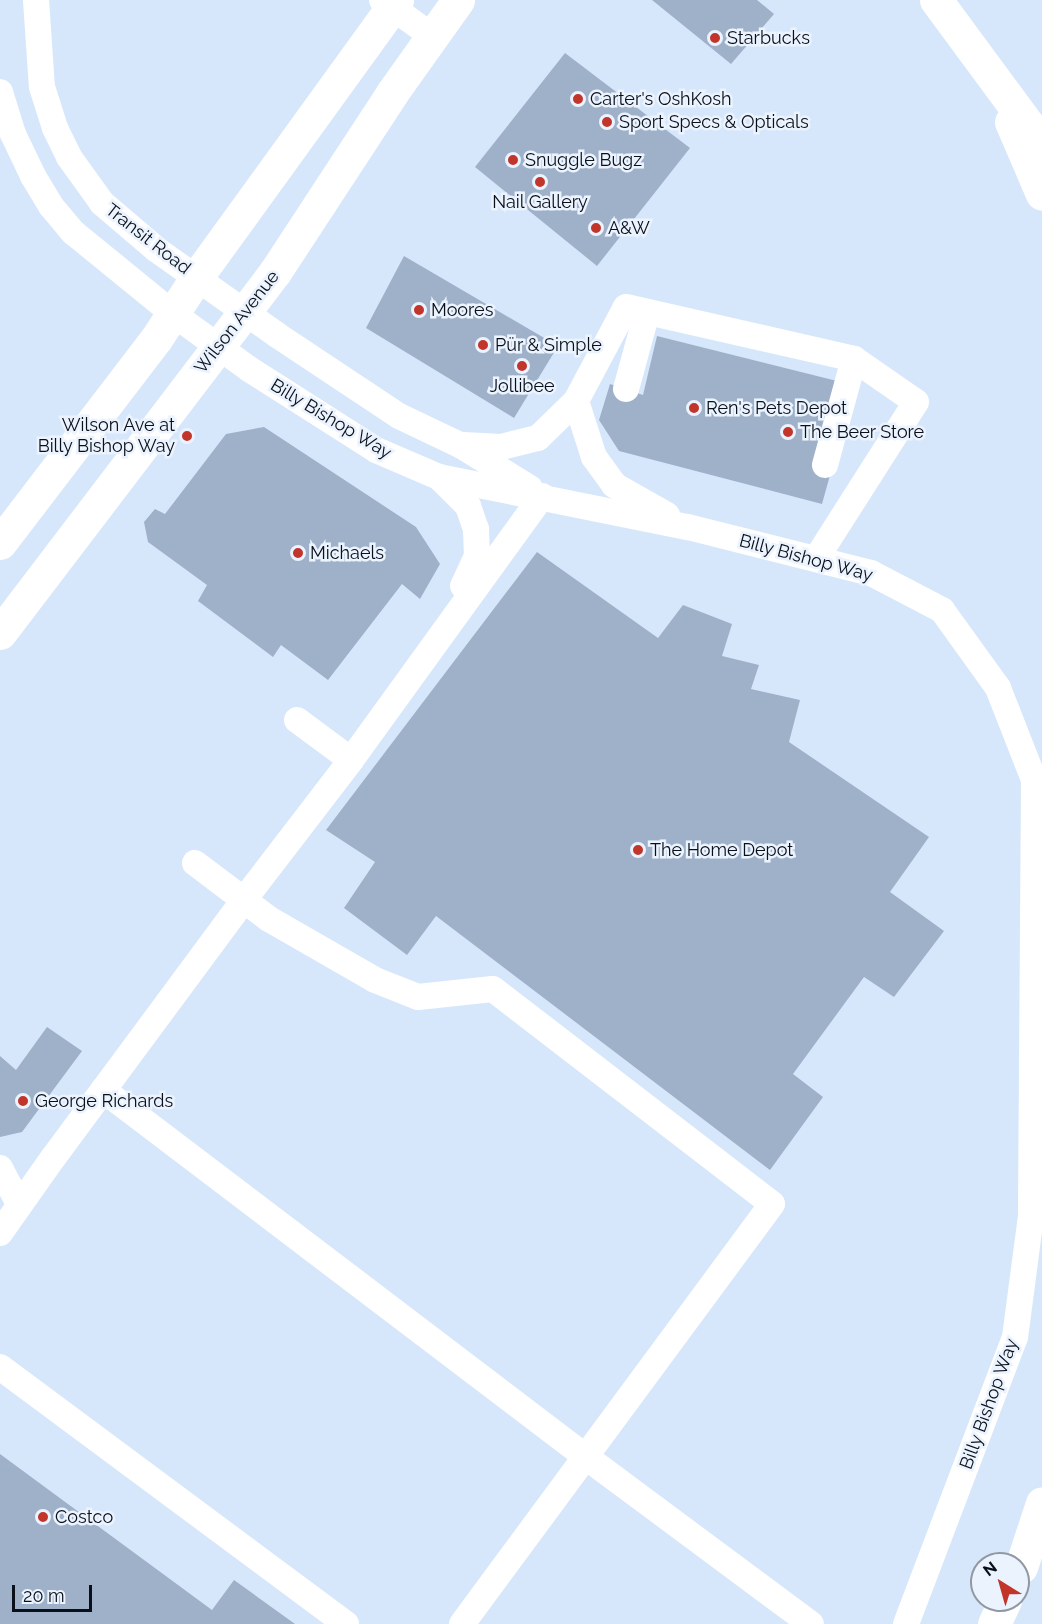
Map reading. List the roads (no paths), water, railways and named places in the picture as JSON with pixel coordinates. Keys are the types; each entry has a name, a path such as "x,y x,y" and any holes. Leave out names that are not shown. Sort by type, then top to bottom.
{"main road":[{"name":"Wilson Avenue","path":"0,633 275,273 392,93 458,0"},
{"path":"936,0 1042,144"},
{"path":"0,543 156,339 196,278 391,2"},
{"path":"969,47 1001,101 1042,194"},
{"path":"1025,1552 1042,1503"},
{"path":"1026,1552 1042,1513"}],"street":[{"name":"Transit Road","path":"36,0 42,87 55,128 69,157 84,182 109,210 196,278"},
{"path":"391,2 432,36"},
{"path":"0,92 13,134 51,206 74,233 172,313"},
{"name":"Billy Bishop Way","path":"196,278 399,416 460,445 542,496"},
{"path":"460,445 501,447 538,438 576,401 626,308 854,359 916,402 816,559"},
{"path":"626,389 647,312"},
{"name":"Billy Bishop Way","path":"172,313 217,346 376,450 439,477 688,527 870,573 942,610 998,688 1034,780 1031,1216 1015,1337 906,1624"},
{"path":"825,465 854,359"},
{"path":"576,401 594,457 614,485 688,527"},
{"path":"439,477 468,506 476,529 477,556 441,633"},
{"path":"0,1233 10,1201 103,1090 351,760 542,496"},
{"path":"297,720 351,760"},
{"path":"195,863 243,901 375,980 418,997 493,989 772,1204 462,1624"},
{"path":"103,1090 586,1457 811,1624"},
{"path":"0,1168 10,1201"},
{"path":"0,1367 346,1624"}],"place":[{"name":"Starbucks","path":"715,38"},
{"name":"Carter's OshKosh","path":"578,99"},
{"name":"Sport Specs & Opticals","path":"607,122"},
{"name":"Snuggle Bugz","path":"513,160"},
{"name":"Nail Gallery","path":"540,182"},
{"name":"A&W","path":"596,228"},
{"name":"Moores","path":"419,310"},
{"name":"Pür & Simple","path":"483,345"},
{"name":"Jollibee","path":"522,366"},
{"name":"Ren's Pets Depot","path":"694,408"},
{"name":"The Beer Store","path":"788,432"},
{"name":"Wilson Ave at Billy Bishop Way","path":"187,436"},
{"name":"Michaels","path":"298,553"},
{"name":"The Home Depot","path":"638,850"},
{"name":"George Richards","path":"23,1101"},
{"name":"Costco","path":"43,1517"}]}
